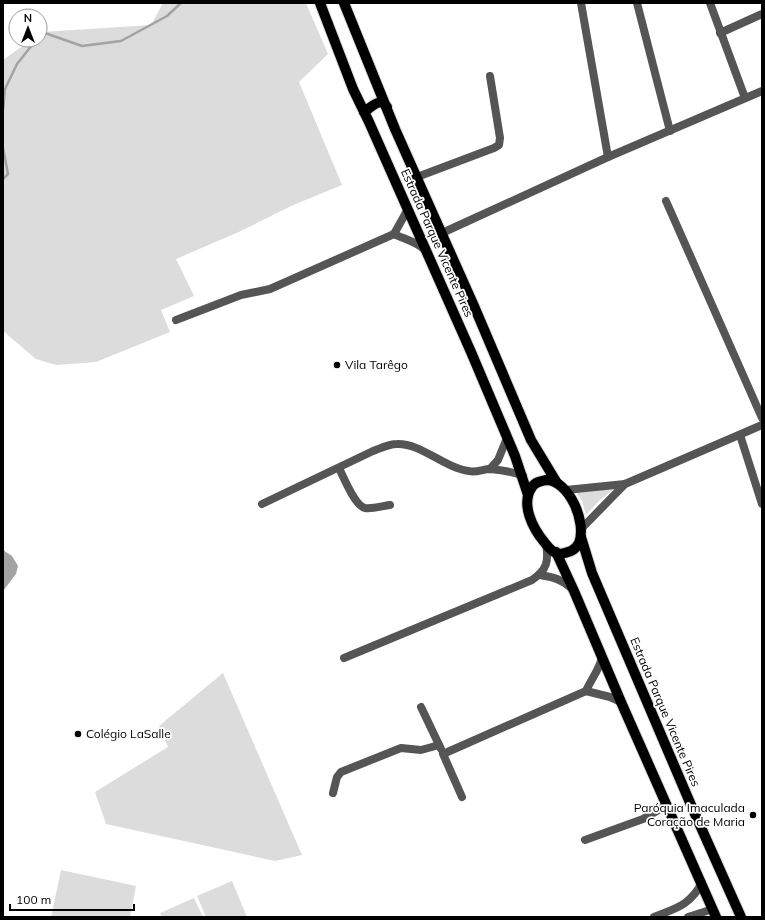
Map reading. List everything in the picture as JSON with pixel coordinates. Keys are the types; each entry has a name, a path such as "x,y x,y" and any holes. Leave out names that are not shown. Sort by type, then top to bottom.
{"main road":[{"name":"Estrada Parque Vicente Pires","path":"320,3 353,89 471,352 523,476 528,495"},
{"name":"Estrada Parque Vicente Pires","path":"344,3 394,129 442,233 531,440 557,483"},
{"path":"364,112 379,102 382,102 386,107"},
{"path":"551,480 566,490 576,506 581,533 578,546 574,550 560,554 546,544 538,534 531,521 528,508 528,495 533,486 539,482 551,480"},
{"name":"Estrada Parque Vicente Pires","path":"581,533 592,573 691,805 741,917"},
{"path":"556,552 714,913"}],"street":[{"path":"581,3 608,157"},
{"path":"637,3 670,131"},
{"path":"710,3 745,98"},
{"path":"720,33 762,14"},
{"path":"417,177 499,145 500,138 490,76"},
{"path":"442,233 608,157 762,91"},
{"path":"666,201 762,418"},
{"path":"176,320 241,295 270,289 394,234 408,209"},
{"path":"394,234 421,246 427,252"},
{"path":"566,490 625,484 762,425"},
{"path":"740,435 762,504"},
{"path":"490,469 498,460 507,438"},
{"path":"262,504 374,451 397,444 417,449 451,466 468,471 490,469 508,471 523,476"},
{"path":"339,468 360,506 364,508 372,508 390,505"},
{"path":"581,533 625,484"},
{"path":"344,658 532,580 540,575 544,569 548,556 546,544"},
{"path":"540,575 565,582 574,591"},
{"path":"586,691 591,679 599,668 602,657"},
{"path":"443,754 586,691 610,697 621,702"},
{"path":"421,707 462,798"},
{"path":"333,793 336,777 342,772 400,748 421,750 439,745"},
{"path":"585,840 643,819 667,806"},
{"path":"654,917 683,905 695,894 702,883"},
{"path":"688,917 714,913"}],"shaded area":[{"path":"163,3 306,3 328,54 299,82 342,185 291,206 241,231 176,259 194,296 161,310 170,332 96,362 56,365 36,359 3,331 3,60 20,48 48,48 48,32 151,25"},
{"path":"619,485 599,501 586,515 582,501 575,490"},
{"path":"3,550 12,556 18,566 16,574 3,591"},
{"path":"223,673 302,855 275,861 106,824 95,792 168,747 159,726"},
{"path":"61,870 136,886 130,917 51,917"},
{"path":"232,881 247,917 206,917 197,896"},
{"path":"194,898 203,917 162,917 160,913"}],"waterway":[{"path":"48,34 82,46 121,41 167,16 181,3"},
{"path":"3,90 5,89 17,64 30,48"},
{"path":"3,111 5,89"},
{"path":"3,148 8,174 3,179"}],"place":[{"name":"Vila Tarêgo","path":"337,365"},
{"name":"Colégio LaSalle","path":"78,734"},
{"name":"Paróquia Imaculada Coração de Maria","path":"753,815"}]}
